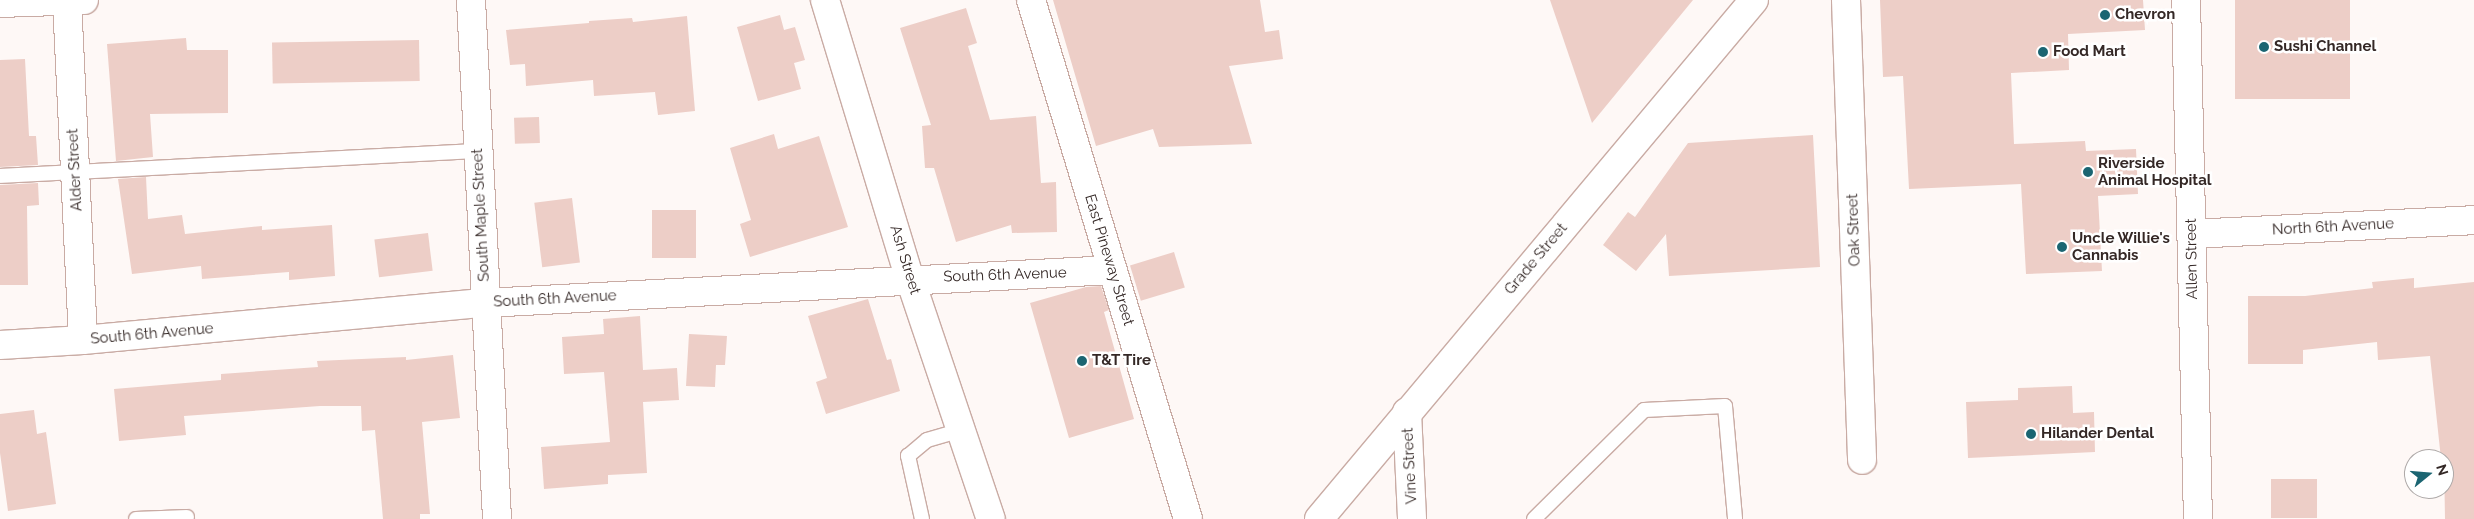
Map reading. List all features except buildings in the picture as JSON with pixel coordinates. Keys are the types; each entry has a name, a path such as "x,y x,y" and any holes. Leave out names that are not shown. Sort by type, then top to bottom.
{"street":[{"path":"0,3 73,0"},
{"name":"Alder Street","path":"73,0 75,172 83,340"},
{"name":"South Maple Street","path":"471,0 497,519"},
{"name":"Ash Street","path":"825,0 910,279 991,519"},
{"name":"East Pineway Street","path":"1031,0 1188,519"},
{"name":"Grade Street","path":"1319,519 1754,0"},
{"name":"Oak Street","path":"1846,0 1862,460"},
{"name":"Allen Street","path":"2186,0 2198,519"},
{"name":"North 6th Avenue","path":"2191,234 2474,220"},
{"name":"South 6th Avenue","path":"0,345 83,340 485,303 910,279 1112,270"},
{"name":"Vine Street","path":"1407,412 1412,519"}],"lane":[{"path":"0,176 478,151"},
{"path":"1534,519 1644,410 1725,406 1735,519"},
{"path":"922,519 908,456 927,440 961,430"},
{"path":"136,519 187,517"}],"place":[{"name":"Chevron","path":"2105,15"},
{"name":"Sushi Channel","path":"2264,47"},
{"name":"Food Mart","path":"2043,52"},
{"name":"Riverside Animal Hospital","path":"2088,172"},
{"name":"Uncle Willie's Cannabis","path":"2062,247"},
{"name":"T&T Tire","path":"1082,361"},
{"name":"Hilander Dental","path":"2031,434"}]}
